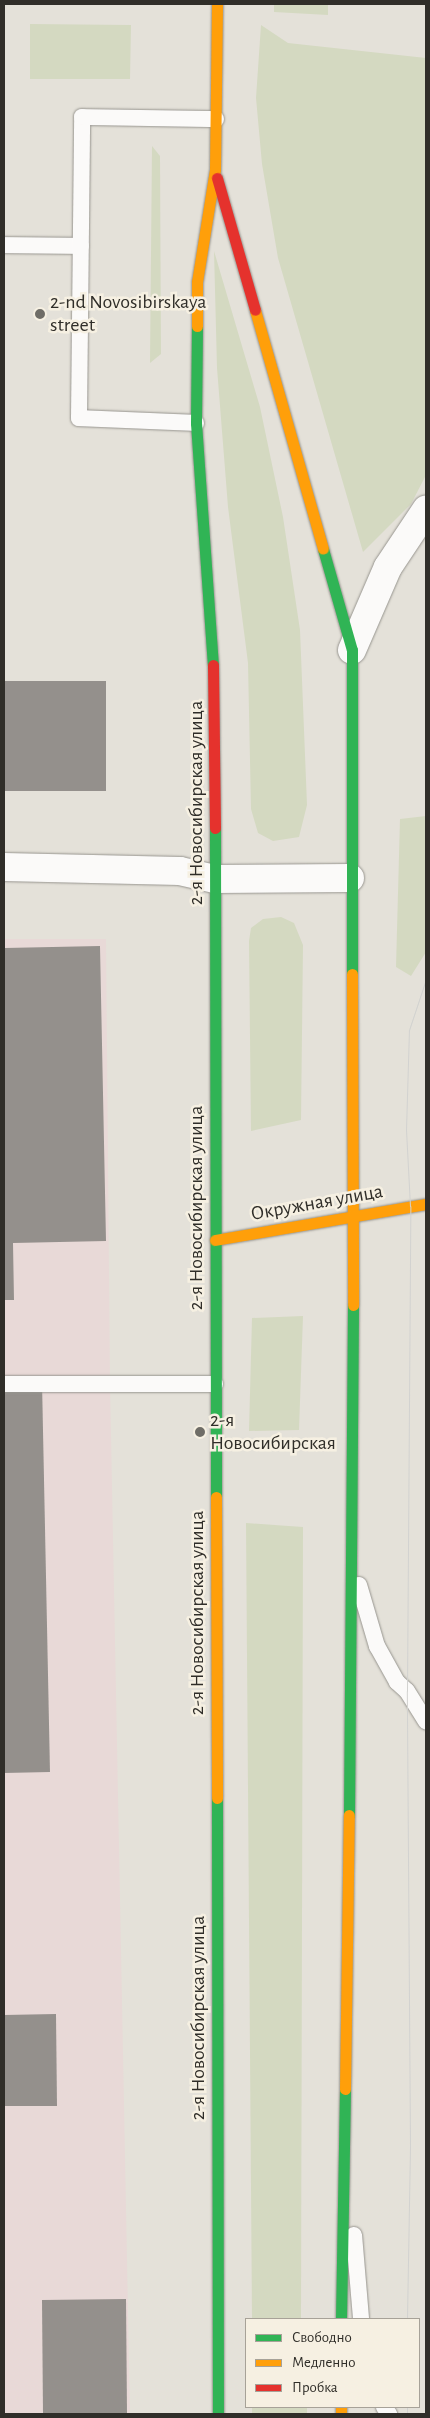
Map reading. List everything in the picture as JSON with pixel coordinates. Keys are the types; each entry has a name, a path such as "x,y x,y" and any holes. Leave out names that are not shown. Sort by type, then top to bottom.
{"main road":[{"name":"2-я Новосибирская улица","path":"217,4 215,169 197,282 196,423 215,698 218,2414"},
{"path":"215,169 352,650 350,878 354,1215 353,1572 340,2182 340,2318"},
{"name":"Окружная улица","path":"215,1240 426,1204"}],"street":[{"path":"352,650 388,567 426,510"},
{"path":"4,867 180,871 215,879 350,878"}],"lane":[{"path":"196,423 80,418 82,117 216,120"},
{"path":"4,245 81,246"},
{"path":"4,1384 215,1384"},
{"path":"353,1572 364,1595 377,1646 397,1682 407,1691 426,1722"},
{"path":"340,2182 354,2233 361,2318"}],"shaded area":[{"path":"4,939 106,939 110,1384 130,2414 4,2414"}],"green space":[{"path":"274,4 328,4 328,15 274,12"},
{"path":"30,24 131,25 130,79 30,79"},
{"path":"261,25 288,43 426,58 426,475 411,504 363,552 278,258 262,164 256,98"},
{"path":"152,146 160,156 161,354 150,363"},
{"path":"214,251 260,407 283,517 300,630 307,805 299,837 273,841 258,833 251,809 248,663 228,507 217,368"},
{"path":"426,816 426,952 411,976 396,967 400,819"},
{"path":"281,917 294,923 303,945 301,1120 251,1131 249,941 251,928 263,919"},
{"path":"303,1316 299,1430 249,1431 252,1318"},
{"path":"246,1523 303,1527 301,2318 252,2318"},
{"path":"252,2408 307,2408 307,2414 252,2414"}],"building":[{"path":"4,681 106,681 106,791 4,791"},
{"path":"100,946 106,1241 13,1243 14,1300 4,1300 5,948"},
{"path":"42,1382 50,1772 4,1773 4,1383"},
{"path":"56,2014 57,2106 4,2106 4,2015"},
{"path":"126,2299 127,2414 43,2414 42,2300"}],"tram line":[{"path":"407,2318 410,2145 407,1691 410,1206 406,1130 409,1030 426,979"},
{"path":"407,2408 407,2414"}],"traffic: fast":[{"path":"197,326 196,423 213,665"},
{"path":"323,549 352,650 352,974"},
{"path":"215,828 216,1497"},
{"path":"349,1815 353,1305"},
{"path":"217,1798 218,2414"},
{"path":"341,2318 345,2089"}],"traffic: slow":[{"path":"197,326 197,282 215,169 217,4"},
{"path":"255,310 323,549"},
{"path":"352,974 353,1305"},
{"path":"215,1240 426,1204"},
{"path":"216,1497 217,1798"},
{"path":"345,2089 349,1815"},
{"path":"341,2408 341,2414"}],"traffic: jam":[{"path":"217,178 255,310"},
{"path":"213,665 215,828"}],"place":[{"name":"2-nd Novosibirskaya street","path":"40,314"},
{"name":"2-я Новосибирская","path":"200,1432"}]}
